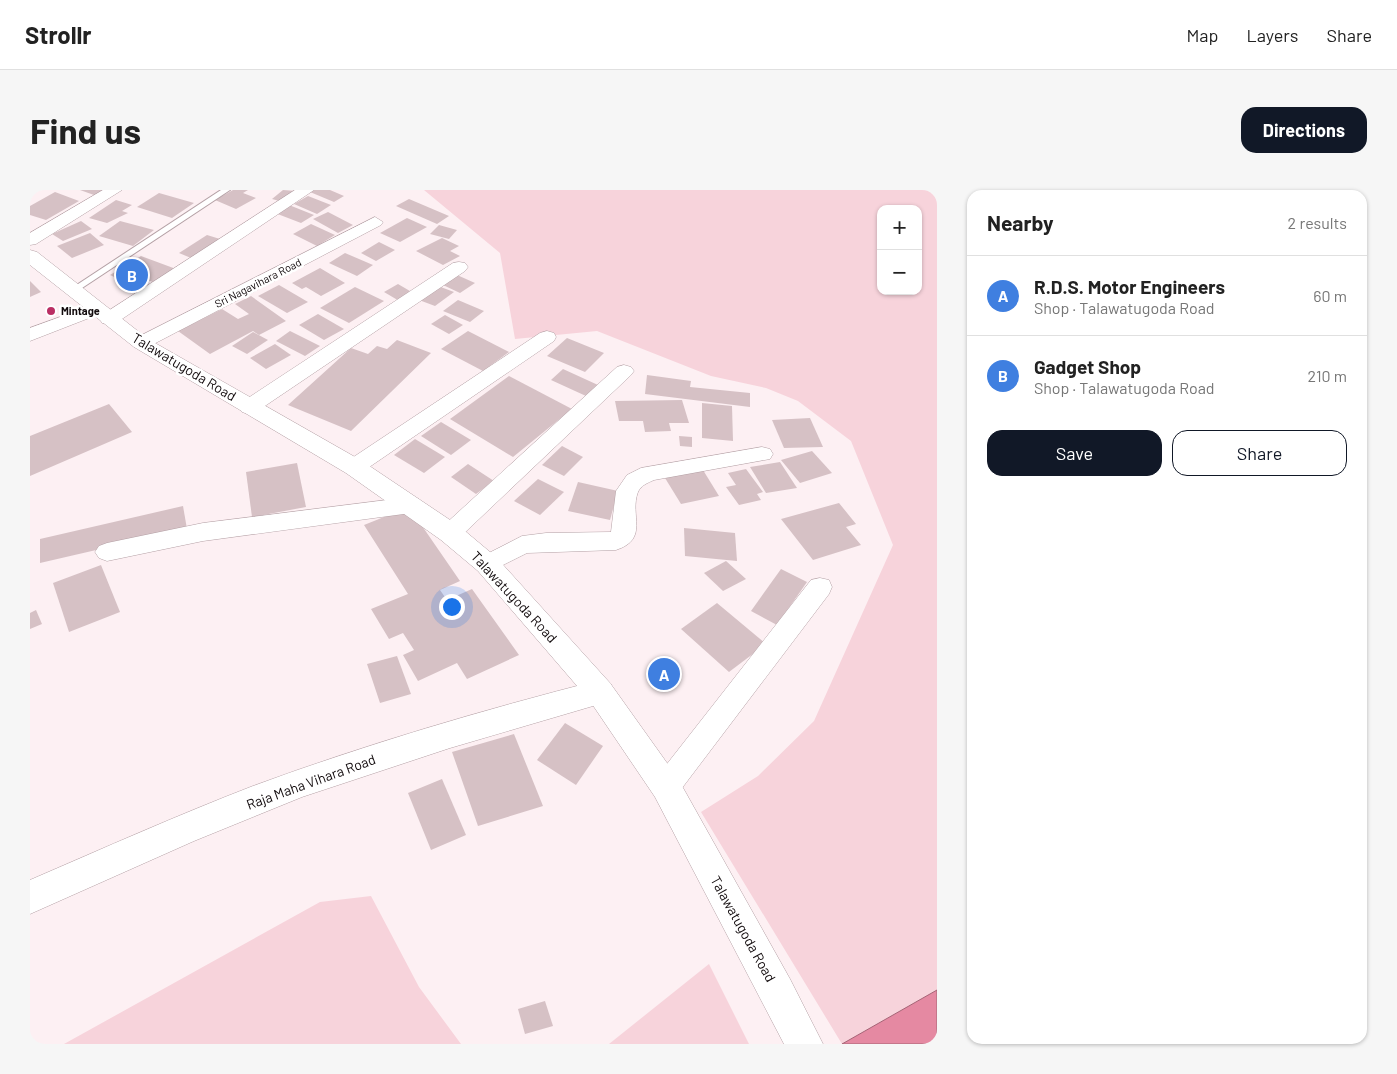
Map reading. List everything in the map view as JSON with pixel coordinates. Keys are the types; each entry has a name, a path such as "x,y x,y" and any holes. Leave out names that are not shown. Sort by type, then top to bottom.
{"main road":[{"name":"Talawatugoda Road","path":"30,256 141,343 354,467 450,533 486,564 600,692 666,787 800,1038"},
{"name":"Raja Maha Vihara Road","path":"30,897 205,821 345,769 489,722 600,692"}],"street":[{"path":"30,240 114,190"},
{"path":"30,335 103,314 306,190"},
{"name":"Sri Nagavihara Road","path":"141,343 375,222"},
{"path":"249,407 459,267"},
{"path":"354,467 547,337"},
{"path":"450,533 624,371"},
{"path":"486,564 522,545 546,542 616,541 624,535 627,492 635,480 649,473 762,454"},
{"path":"107,552 203,532 411,505"},
{"path":"666,787 820,587"}],"lane":[{"path":"73,290 226,190"}],"shaded area":[{"path":"424,190 937,190 937,990 842,1044 701,812 758,776 814,721 893,545 851,441 798,401 766,388 711,376 597,331 515,339 500,253"},
{"path":"371,896 419,987 461,1044 64,1044 320,902"},
{"path":"709,964 749,1044 609,1044"},
{"path":"937,990 937,1044 842,1044"}],"building":[{"path":"80,190 103,190 94,195"},
{"path":"233,190 248,190 243,193 256,198 236,209 215,200"},
{"path":"283,190 296,191 283,202 272,199"},
{"path":"314,190 330,190 344,196 334,202 310,192"},
{"path":"55,192 79,201 46,220 30,215 30,206"},
{"path":"159,193 194,203 172,218 137,207"},
{"path":"308,196 331,205 317,214 294,204"},
{"path":"409,199 449,216 437,224 396,206"},
{"path":"116,200 132,205 122,211 128,213 107,223 89,218"},
{"path":"289,205 314,215 301,223 275,213"},
{"path":"328,212 353,225 338,233 313,219"},
{"path":"407,218 427,227 400,242 380,233"},
{"path":"81,221 92,229 63,241 52,234"},
{"path":"120,221 154,230 133,246 99,236"},
{"path":"311,224 335,235 317,246 293,234"},
{"path":"439,225 457,230 449,239 430,234"},
{"path":"90,233 104,245 72,258 57,246"},
{"path":"207,235 220,239 191,258 179,253"},
{"path":"442,238 459,246 450,251 460,256 443,265 416,251"},
{"path":"379,242 395,250 376,261 361,253"},
{"path":"345,253 373,265 357,276 329,263"},
{"path":"141,256 176,269 155,283 140,277 129,284 110,275"},
{"path":"320,268 345,283 321,296 306,287 302,289 292,283"},
{"path":"457,275 475,283 460,293 443,285"},
{"path":"30,281 41,292 30,297"},
{"path":"398,284 415,294 401,302 384,292"},
{"path":"279,285 308,302 287,313 258,296"},
{"path":"438,286 454,292 435,306 419,300"},
{"path":"355,287 384,301 349,323 320,308"},
{"path":"251,296 286,321 259,335 253,331 210,354 178,331 222,309 238,319 249,314 235,304"},
{"path":"458,300 484,311 470,322 443,311"},
{"path":"318,314 344,329 324,340 299,325"},
{"path":"445,315 463,325 449,334 431,324"},
{"path":"290,331 320,346 305,356 276,341"},
{"path":"468,331 509,352 483,371 441,349"},
{"path":"253,332 268,340 247,354 232,346"},
{"path":"567,338 604,353 585,372 547,356"},
{"path":"397,340 431,353 351,431 288,405 351,348 368,354 377,346 387,349"},
{"path":"275,344 291,355 266,369 250,358"},
{"path":"563,369 598,385 586,396 551,380"},
{"path":"647,375 691,381 690,387 750,393 750,407 645,394"},
{"path":"509,376 572,409 513,457 450,419"},
{"path":"682,400 689,423 669,423 671,431 645,432 643,421 619,421 615,401"},
{"path":"702,403 732,406 733,441 702,438"},
{"path":"109,404 132,432 30,476 30,436"},
{"path":"810,418 823,447 784,448 772,420"},
{"path":"441,422 471,440 451,455 421,436"},
{"path":"679,436 692,437 692,447 680,446"},
{"path":"415,439 445,457 424,473 394,455"},
{"path":"562,446 583,457 564,476 542,465"},
{"path":"812,451 832,473 800,483 781,460"},
{"path":"780,462 797,488 766,493 750,467"},
{"path":"297,463 306,507 252,517 246,472"},
{"path":"468,464 494,481 476,494 451,477"},
{"path":"746,469 763,492 757,494 761,500 739,505 726,487 736,485 728,473"},
{"path":"703,470 719,496 681,504 665,478"},
{"path":"538,479 564,492 540,515 514,501"},
{"path":"578,482 618,491 610,520 568,511"},
{"path":"839,503 856,524 846,527 861,545 813,560 781,519"},
{"path":"183,506 187,529 40,563 40,539"},
{"path":"409,507 460,581 440,590 447,600 472,589 519,655 467,679 457,663 418,681 403,655 414,650 403,633 389,639 371,609 408,594 364,525"},
{"path":"684,528 735,533 737,561 685,556"},
{"path":"726,561 746,579 723,591 704,573"},
{"path":"101,565 120,612 69,632 53,583"},
{"path":"781,569 807,582 777,625 751,611"},
{"path":"717,603 766,644 729,672 681,629"},
{"path":"36,610 42,624 30,629 30,613"},
{"path":"397,656 411,694 380,703 367,664"},
{"path":"565,723 603,746 576,785 537,760"},
{"path":"514,734 543,806 478,826 452,752"},
{"path":"442,779 466,835 431,850 408,793"},
{"path":"545,1001 553,1026 525,1034 518,1009"}],"place":[{"name":"Gadget Shop","path":"132,275"},
{"name":"Mintage","path":"51,311"},
{"name":"R.D.S. Motor Engineers","path":"664,674"}]}
